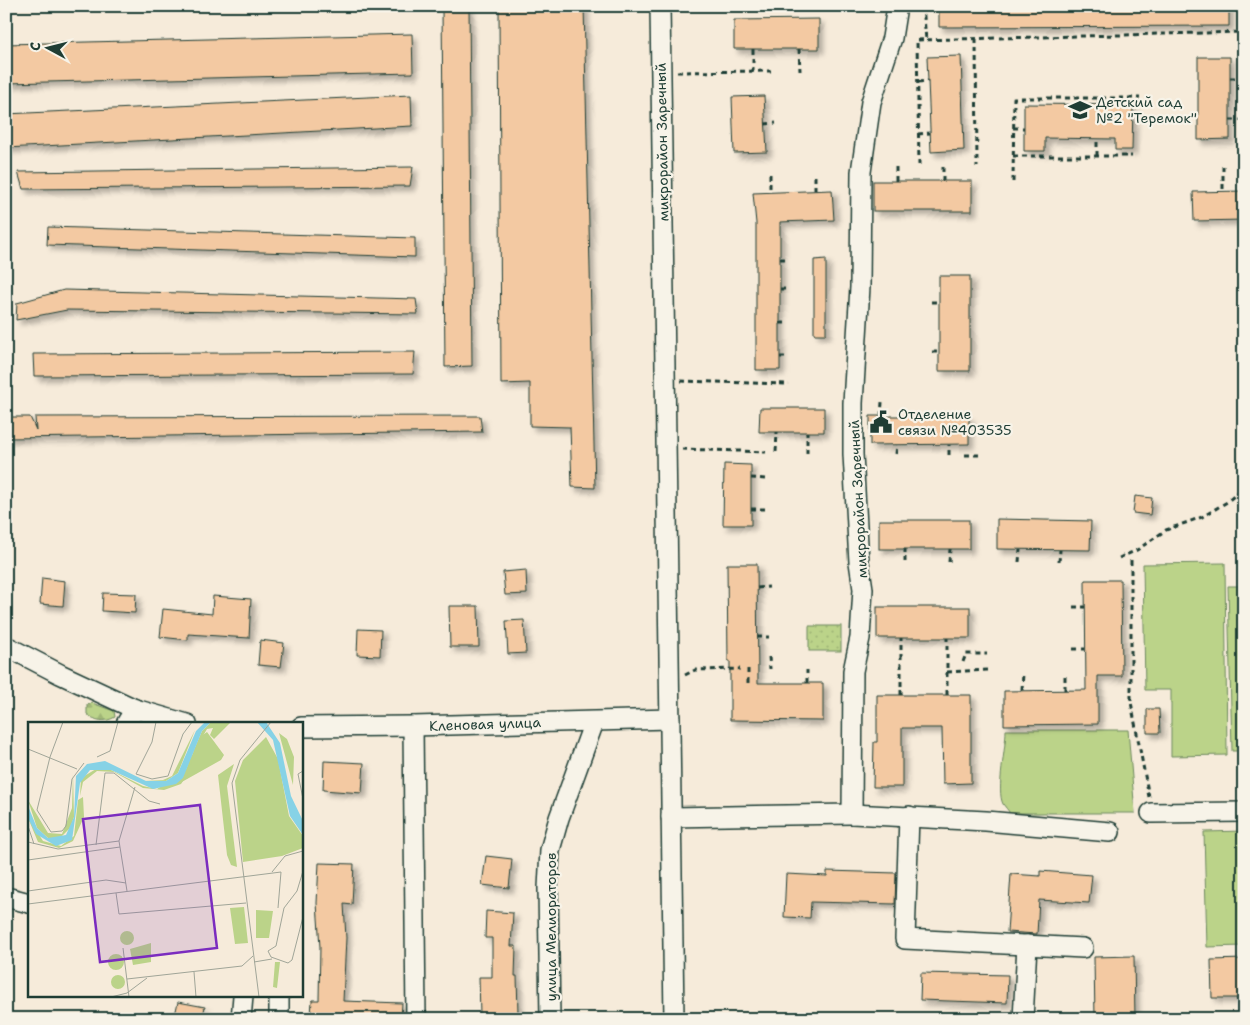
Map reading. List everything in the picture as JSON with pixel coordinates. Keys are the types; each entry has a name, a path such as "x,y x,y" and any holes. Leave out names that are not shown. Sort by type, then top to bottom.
{"street":[{"name":"микрорайон Заречный","path":"660,6 674,1019"},
{"name":"микрорайон Заречный","path":"852,814 853,671 860,638 863,589 859,562 853,454 853,403 860,287 861,172 871,102 892,38 897,6"},
{"path":"6,646 60,674 131,716 173,722"},
{"name":"Кленовая улица","path":"302,727 670,719"},
{"name":"улица Мелиораторов","path":"550,1019 548,888 550,850 559,818 594,722"},
{"path":"413,726 416,1019"},
{"path":"1151,813 1244,812"},
{"path":"671,817 852,814 986,821 1110,832"},
{"path":"909,816 905,939 1083,948"},
{"path":"6,897 28,903"},
{"path":"1023,1019 1027,945"},
{"path":"241,1019 243,998"},
{"path":"278,998 279,1019"}],"path":[{"path":"923,6 926,40"},
{"path":"919,165 917,40 1243,32"},
{"path":"976,39 977,167"},
{"path":"753,49 753,71"},
{"path":"799,49 800,71"},
{"path":"661,72 771,71"},
{"path":"1230,78 1244,78"},
{"path":"918,82 928,81"},
{"path":"1013,182 1014,98 1140,98"},
{"path":"1099,98 1099,105"},
{"path":"1230,120 1244,120"},
{"path":"766,124 776,123"},
{"path":"1013,128 1024,128"},
{"path":"918,134 930,133"},
{"path":"1097,139 1097,156"},
{"path":"1013,156 1132,156"},
{"path":"896,164 896,181"},
{"path":"943,166 943,181"},
{"path":"1223,166 1223,191"},
{"path":"815,173 815,190"},
{"path":"770,174 770,192"},
{"path":"780,259 788,259"},
{"path":"780,289 788,289"},
{"path":"931,302 938,302"},
{"path":"780,323 789,323"},
{"path":"932,352 939,352"},
{"path":"780,357 789,357"},
{"path":"665,380 789,384"},
{"path":"881,416 882,402"},
{"path":"776,432 776,452"},
{"path":"807,432 807,453"},
{"path":"896,454 897,444"},
{"path":"949,444 949,454"},
{"path":"666,449 766,452"},
{"path":"966,454 982,455"},
{"path":"751,478 766,479"},
{"path":"1119,558 1137,550 1166,530 1202,517 1226,502 1244,487"},
{"path":"751,509 766,509"},
{"path":"905,562 906,549"},
{"path":"949,562 950,549"},
{"path":"1019,562 1020,550"},
{"path":"1059,562 1060,550"},
{"path":"1131,560 1131,702 1151,813"},
{"path":"757,588 769,588"},
{"path":"1073,607 1085,607"},
{"path":"757,637 769,637"},
{"path":"901,638 901,695"},
{"path":"947,638 947,695"},
{"path":"1073,649 1086,649"},
{"path":"963,662 966,654 987,654"},
{"path":"770,658 770,669"},
{"path":"669,683 695,670 740,669"},
{"path":"748,669 748,683"},
{"path":"807,670 807,683"},
{"path":"947,672 987,670"},
{"path":"1065,690 1066,672"},
{"path":"1022,690 1023,673"},
{"path":"1238,998 1238,1012"},
{"path":"1177,1013 1179,1019"},
{"path":"6,1014 26,1019"}],"green space":[{"path":"1225,563 1227,755 1171,756 1171,690 1145,690 1143,564"},
{"path":"1228,586 1244,586 1244,751 1232,751"},
{"path":"809,626 841,626 841,651 809,651"},
{"path":"92,703 114,711 115,717 104,721 90,716 87,714 87,705"},
{"path":"1006,730 1128,730 1135,813 1010,813 1001,798"},
{"path":"1244,831 1244,946 1207,947 1204,832"}],"building":[{"path":"442,6 469,6 472,366 445,367"},
{"path":"499,6 584,6 595,488 572,487 570,427 530,426 530,383 501,384"},
{"path":"939,6 1229,6 1229,26 939,27"},
{"path":"819,19 819,49 734,49 734,20"},
{"path":"412,34 413,73 6,83 6,44"},
{"path":"961,56 964,150 931,152 927,57"},
{"path":"1198,57 1230,57 1230,139 1198,140"},
{"path":"411,95 412,126 6,148 6,114"},
{"path":"764,96 767,152 734,153 732,97"},
{"path":"1024,104 1133,105 1132,150 1115,150 1115,139 1045,138 1045,151 1024,151"},
{"path":"413,167 410,186 23,189 18,172"},
{"path":"873,181 972,181 972,211 873,211"},
{"path":"832,190 834,220 780,222 780,370 756,370 756,223 753,193"},
{"path":"1244,191 1244,220 1194,221 1193,192"},
{"path":"48,227 415,238 415,257 47,245"},
{"path":"826,259 826,334 814,334 814,260"},
{"path":"939,276 970,276 970,371 939,371"},
{"path":"64,290 416,299 418,314 67,310 16,320 17,303"},
{"path":"415,352 413,374 34,376 33,354"},
{"path":"760,408 824,408 824,432 759,432"},
{"path":"480,416 482,432 6,438 6,417 30,417 36,430 35,417"},
{"path":"870,416 969,416 969,444 870,445"},
{"path":"724,464 751,465 751,525 723,525"},
{"path":"1135,496 1152,498 1150,515 1133,513"},
{"path":"997,519 1091,521 1090,550 997,549"},
{"path":"879,520 969,520 969,549 879,549"},
{"path":"727,564 757,564 758,683 823,683 823,721 730,720"},
{"path":"526,570 527,594 505,595 503,572"},
{"path":"42,578 65,581 63,606 40,604"},
{"path":"1085,580 1121,580 1122,676 1098,676 1098,724 1004,725 1004,691 1086,690"},
{"path":"103,593 136,594 135,613 102,611"},
{"path":"213,596 251,599 249,638 188,634 188,640 160,637 163,609 212,614"},
{"path":"449,606 478,606 479,647 450,647"},
{"path":"877,607 970,607 970,638 877,638"},
{"path":"524,620 526,653 508,654 506,621"},
{"path":"358,629 381,630 380,656 357,655"},
{"path":"260,640 284,643 281,667 258,665"},
{"path":"877,695 971,695 971,783 943,784 942,728 902,728 902,787 873,787 874,742 877,742"},
{"path":"1147,709 1159,709 1160,733 1147,733"},
{"path":"324,761 364,763 362,793 323,790"},
{"path":"486,856 512,859 509,888 482,885"},
{"path":"319,863 354,864 352,905 344,904 346,938 343,1001 402,1003 401,1019 311,1016 312,1000 319,1000 320,947 317,903"},
{"path":"827,871 896,873 895,904 811,902 810,918 784,917 786,874 827,876"},
{"path":"1040,871 1092,875 1089,903 1039,900 1037,934 1007,932 1011,874 1040,876"},
{"path":"486,911 513,913 511,946 516,946 515,976 517,976 518,1013 480,1015 479,977 492,977 492,938 485,938"},
{"path":"1134,956 1135,1019 1095,1019 1094,957"},
{"path":"1244,959 1244,998 1212,998 1211,960"},
{"path":"921,973 1008,975 1007,1003 920,1000"},
{"path":"178,1002 205,1007 202,1019 174,1019"}],"place":[{"name":"Детский сад №2 \"Теремок\"","path":"1080,110"},
{"name":"Отделение связи №403535","path":"881,422"}]}
